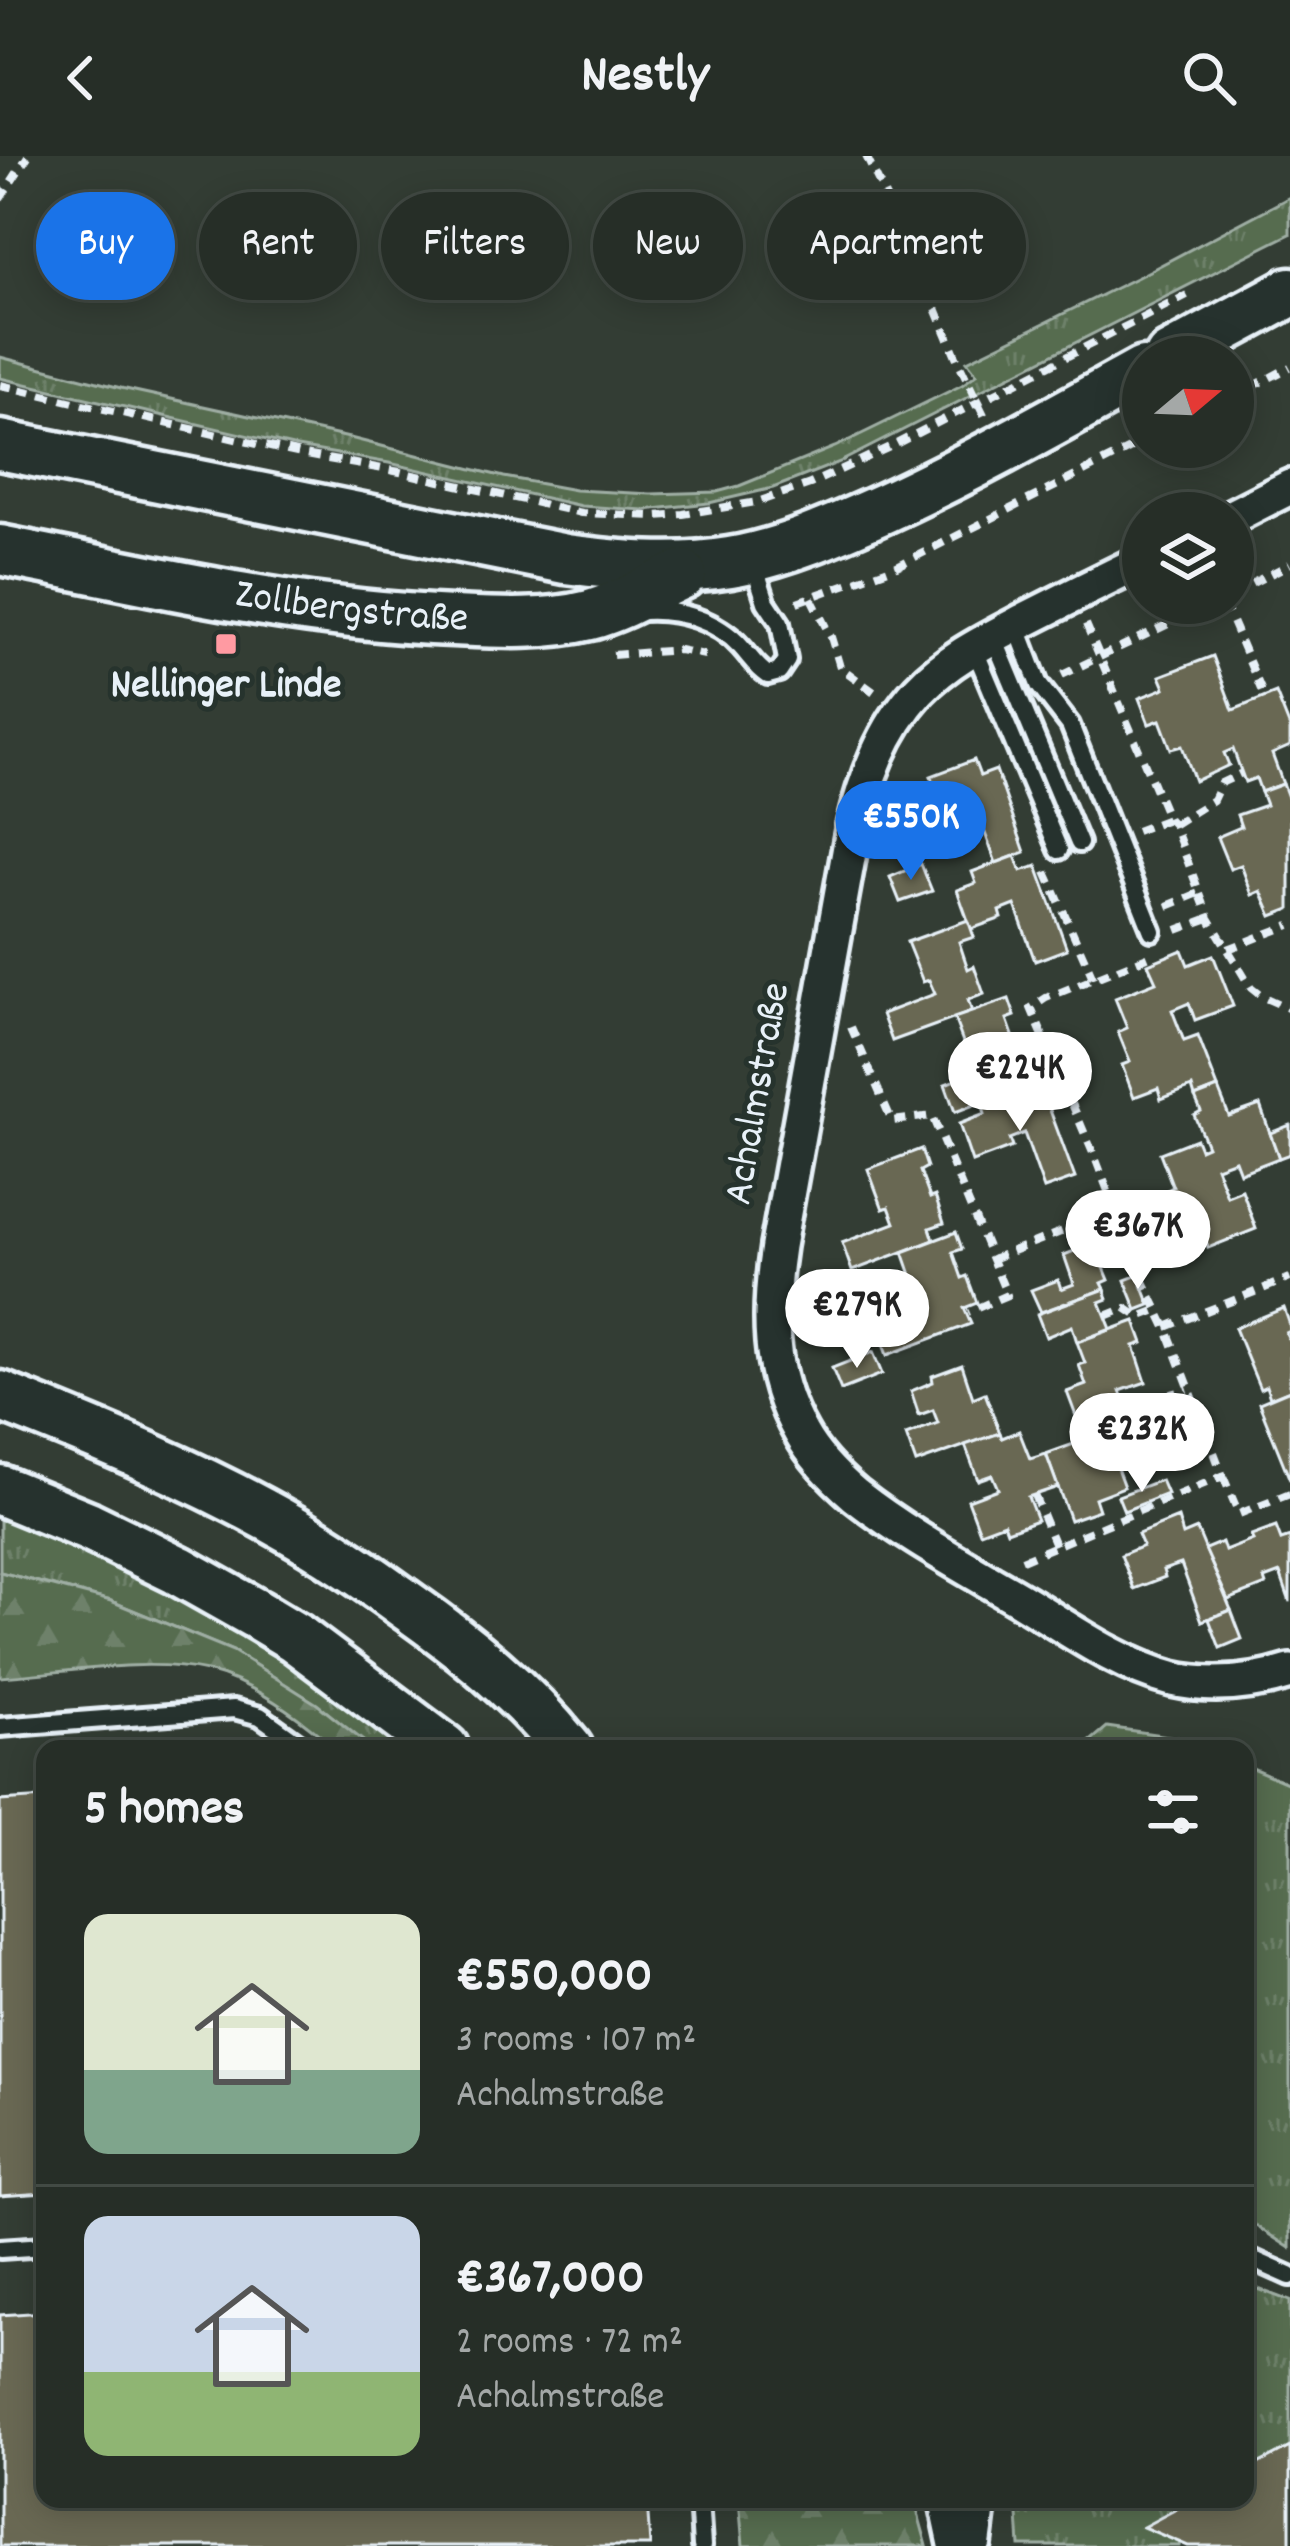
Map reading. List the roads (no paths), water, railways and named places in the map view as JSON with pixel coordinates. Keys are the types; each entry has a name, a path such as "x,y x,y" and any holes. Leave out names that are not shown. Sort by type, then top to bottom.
{"main road":[{"path":"1209,336 1290,292"},
{"name":"Zollbergstraße","path":"0,445 566,559 639,567 697,566 752,558 861,518 1122,383"},
{"name":"Zollbergstraße","path":"0,550 277,604 469,622 589,615 697,566"},
{"path":"0,1396 291,1528 485,1664 561,1740"},
{"path":"0,1490 178,1570 296,1637 432,1740"},
{"path":"956,2508 964,2546"}],"street":[{"path":"1254,505 1290,487"},
{"name":"Achalmstraße","path":"1122,571 995,636 934,676 886,736 861,796 827,977 772,1284 772,1353 779,1384 803,1438 835,1476 881,1514 982,1577 1102,1649 1153,1673 1216,1684 1290,1672"}],"lane":[{"path":"589,615 662,610 693,617 717,626 757,668 768,674 779,672 787,661 786,640 766,602 752,558"},
{"path":"995,636 1078,843"},
{"path":"995,636 1059,850"},
{"path":"995,636 1070,725 1152,931"},
{"path":"0,1726 234,1709 260,1716 293,1740"},
{"path":"0,2248 36,2246"},
{"path":"1254,2260 1290,2276"},
{"path":"700,2508 702,2546"},
{"path":"982,2546 987,2508"}],"place":[{"name":"Nellinger Linde","path":"226,644"}]}
